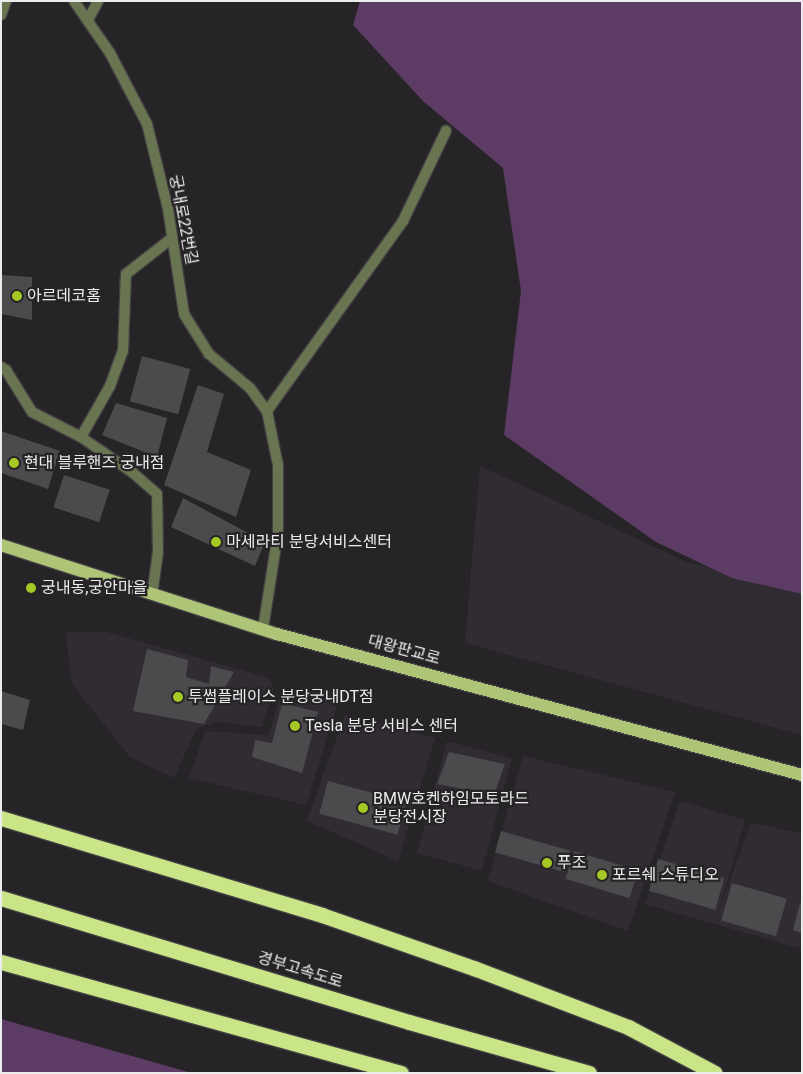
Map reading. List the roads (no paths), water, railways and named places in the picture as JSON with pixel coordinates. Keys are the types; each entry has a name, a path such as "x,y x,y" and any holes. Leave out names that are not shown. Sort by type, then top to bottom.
{"highway":[{"path":"1,818 322,915 476,969 628,1027 715,1073"},
{"name":"경부고속도로","path":"1,898 409,1022 589,1073"},
{"path":"1,962 401,1073"}],"main road":[{"name":"대왕판교로","path":"1,545 152,595 263,629 802,775"}],"street":[{"path":"1,15 6,1"},
{"name":"궁내로22번길","path":"74,1 110,53 147,124 172,238 184,314 209,354 250,388 267,410 278,465 278,533 263,629"},
{"path":"88,20 98,1"},
{"path":"267,410 403,221 446,131"},
{"path":"82,437 110,386 123,351 126,274 172,238"},
{"path":"1,367 6,370 32,412 82,437 132,472 157,494 158,552 152,595"}],"place":[{"name":"아르데코홈","path":"17,296"},
{"name":"현대 블루핸즈 궁내점","path":"14,463"},
{"name":"마세라티 분당서비스센터","path":"216,542"},
{"name":"궁내동,궁안마을","path":"31,588"},
{"name":"투썸플레이스 분당궁내DT점","path":"178,697"},
{"name":"Tesla 분당 서비스 센터","path":"295,726"},
{"name":"BMW호켄하임모토라드 분당전시장","path":"363,808"},
{"name":"푸조","path":"547,863"},
{"name":"포르쉐 스튜디오","path":"602,875"}]}
